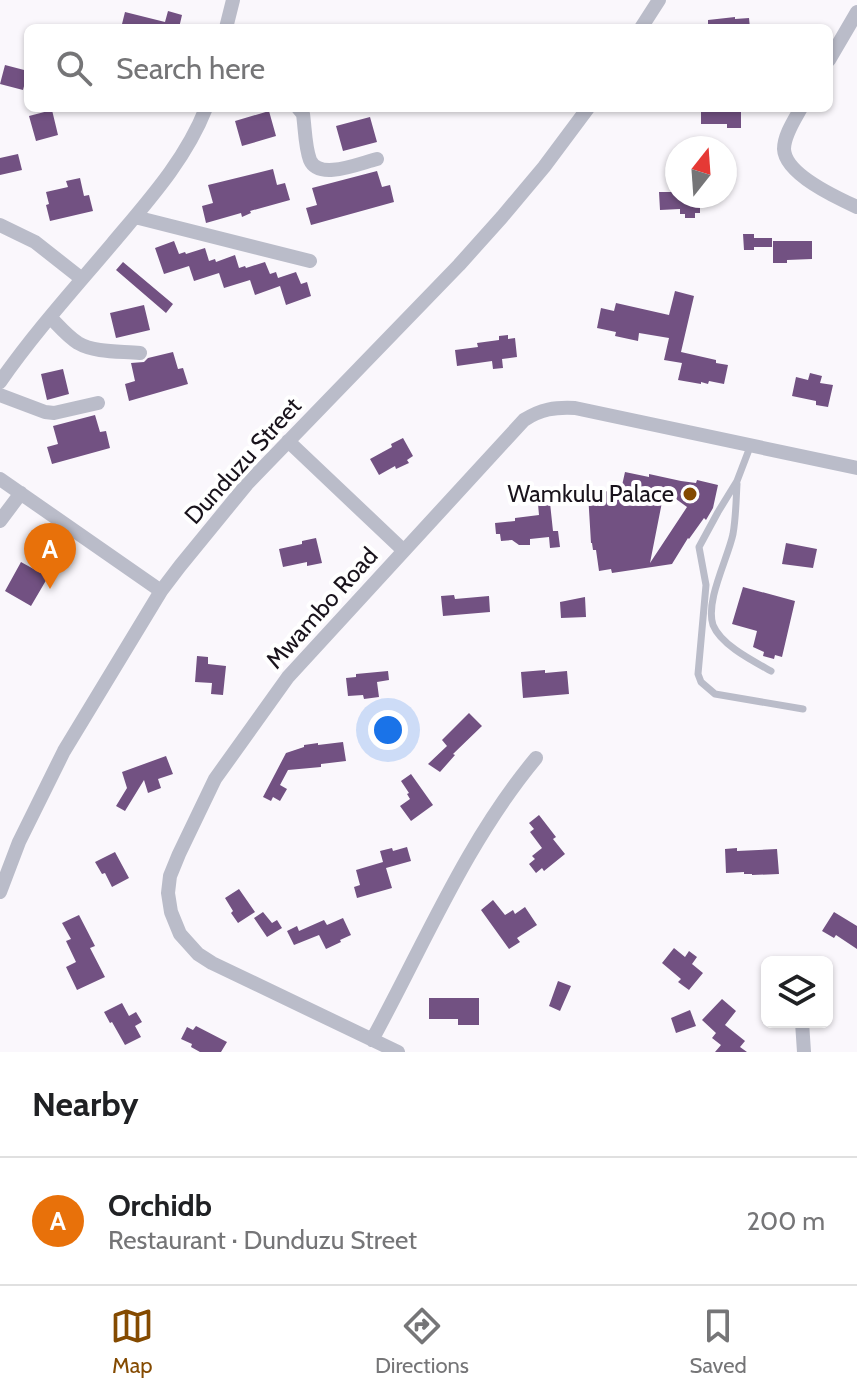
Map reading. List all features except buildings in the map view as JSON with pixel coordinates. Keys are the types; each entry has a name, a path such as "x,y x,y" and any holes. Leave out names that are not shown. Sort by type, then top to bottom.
{"street":[{"path":"227,24 233,0"},
{"path":"644,24 659,0"},
{"path":"833,53 857,12"},
{"path":"0,382 180,161 204,112"},
{"path":"301,112 311,162 318,169 328,171 377,159"},
{"name":"Dunduzu Street","path":"0,892 19,842 64,751 161,591 247,484 459,265 544,167 585,112"},
{"path":"799,112 786,138 784,150 787,160 811,182 857,207"},
{"path":"135,217 310,261"},
{"path":"0,225 35,242 82,279"},
{"path":"50,317 70,337 92,349 140,353"},
{"path":"0,395 54,413 98,403"},
{"name":"Mwambo Road","path":"398,1052 212,963 198,954 180,934 171,912 168,893 170,876 215,779 288,677 524,420 549,408 575,408 857,468"},
{"path":"288,441 403,550"},
{"path":"0,479 161,591"},
{"path":"0,521 21,493"},
{"path":"372,1040 483,831 536,758"},
{"path":"802,1028 804,1052"}],"lane":[{"path":"751,445 737,481 699,547 706,585 698,674 701,682 715,694 803,709"},
{"path":"737,481 736,516 712,607 713,624 721,637 743,656 771,671"}],"place":[{"name":"Wamkulu Palace","path":"690,494"},
{"name":"Orchidb","path":"50,589"}]}
